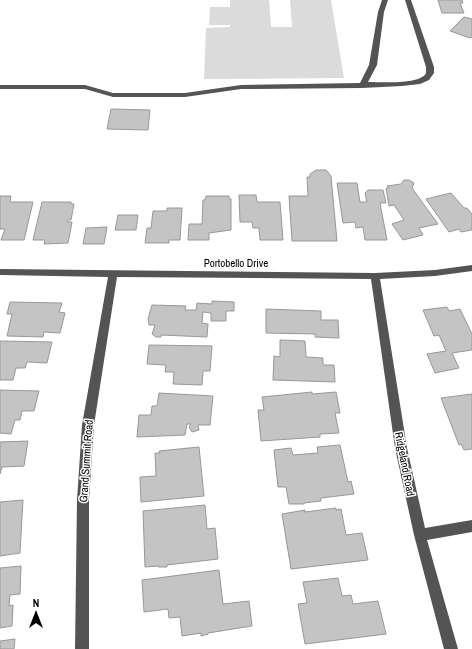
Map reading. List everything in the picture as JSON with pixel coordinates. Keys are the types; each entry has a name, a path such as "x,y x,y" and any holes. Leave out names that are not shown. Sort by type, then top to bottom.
{"street":[{"path":"362,86 373,65 381,12 385,0"},
{"path":"0,87 85,87 113,95 178,95 241,88 362,86 417,82 426,78 430,72 430,67 408,0"},
{"name":"Portobello Drive","path":"0,272 375,276 435,273 472,268"},
{"name":"Grand Summit Road","path":"82,649 83,500 88,426 114,274"},
{"name":"Ridgeland Road","path":"375,276 401,448 420,535 451,649"},
{"path":"420,535 472,526"}],"shaded area":[{"path":"230,0 269,0 271,27 292,27 290,0 331,0 344,78 204,79 206,28 230,27 230,25 209,25 210,7 230,7"}],"building":[{"path":"438,0 462,0 463,3 460,3 464,13 442,13"},
{"path":"464,17 472,19 472,37 470,38 450,31"},
{"path":"111,109 150,110 148,130 107,129"},
{"path":"316,170 326,170 331,176 337,241 292,241 289,196 308,196 307,177 310,177 310,174"},
{"path":"404,180 409,180 414,183 412,188 438,224 419,228 423,235 403,240 392,224 404,220 394,205 389,206 386,188 389,188 387,186 401,184"},
{"path":"337,183 357,183 360,202 367,202 365,193 368,190 383,190 386,203 380,203 387,240 365,240 363,227 356,228 355,222 343,223"},
{"path":"451,193 464,208 467,208 472,214 472,230 461,232 459,229 449,232 426,199"},
{"path":"239,195 256,195 257,202 280,202 283,240 260,240 259,228 253,228 252,222 240,222"},
{"path":"0,196 11,196 10,202 33,202 24,240 1,240 5,229 0,229"},
{"path":"206,196 229,196 229,199 231,199 231,230 209,233 209,240 188,240 189,224 202,224 203,200 205,200"},
{"path":"42,202 71,202 71,204 74,204 71,220 68,220 67,222 72,222 68,243 44,244 45,240 33,240"},
{"path":"167,208 182,208 180,240 169,240 169,243 145,243 147,228 151,228 153,211 167,211"},
{"path":"118,215 138,215 136,230 115,230"},
{"path":"107,227 104,244 83,244 86,228"},
{"path":"212,301 234,302 234,311 226,311 226,321 211,321 211,313 203,312 202,323 208,324 207,337 161,335 161,337 156,337 152,334 155,325 149,325 148,319 152,305 186,306 185,310 196,310 197,303 212,304"},
{"path":"10,302 62,303 59,312 65,313 60,333 44,332 43,337 7,336 12,314 7,314"},
{"path":"447,307 449,311 460,309 472,334 472,350 452,353 459,368 435,373 427,354 446,351 439,335 434,336 423,310"},
{"path":"266,309 321,311 321,320 338,320 339,338 315,337 315,334 266,333"},
{"path":"280,340 305,341 306,357 323,358 323,365 334,365 335,382 273,380 274,356 280,357"},
{"path":"0,341 52,342 47,363 27,362 25,368 16,368 13,380 0,380"},
{"path":"149,345 212,346 210,371 203,371 202,385 173,384 174,372 165,372 166,365 147,364"},
{"path":"0,390 39,391 34,411 22,411 20,420 15,420 11,434 0,433"},
{"path":"312,392 312,394 336,392 340,413 335,413 339,433 320,434 320,437 261,441 258,410 264,410 262,397"},
{"path":"159,393 213,396 210,425 198,425 199,430 192,432 189,427 191,424 187,424 185,435 137,437 139,415 151,415 152,406 157,406"},
{"path":"472,394 472,449 464,450 461,444 459,445 441,398"},
{"path":"28,441 24,466 2,467 0,474 0,442"},
{"path":"340,445 348,482 351,481 354,494 321,498 321,501 304,504 289,504 286,487 278,487 274,450 291,448 293,455 318,453 317,447"},
{"path":"199,447 204,496 141,502 140,477 156,476 155,453 160,453 159,451"},
{"path":"23,500 20,553 0,556 0,502"},
{"path":"205,505 207,529 215,528 218,559 167,565 167,567 145,567 143,511"},
{"path":"336,508 336,510 341,509 346,535 362,533 368,560 291,569 282,514 305,510 305,512"},
{"path":"21,566 20,594 10,595 9,606 13,605 12,626 0,628 0,568"},
{"path":"219,570 223,604 249,601 252,626 208,633 201,636 201,633 182,636 180,617 169,618 168,609 144,612 142,580"},
{"path":"338,578 342,596 351,595 353,604 378,601 386,634 305,644 298,604 307,603 303,582"},
{"path":"15,639 14,649 0,649 0,641"}]}
